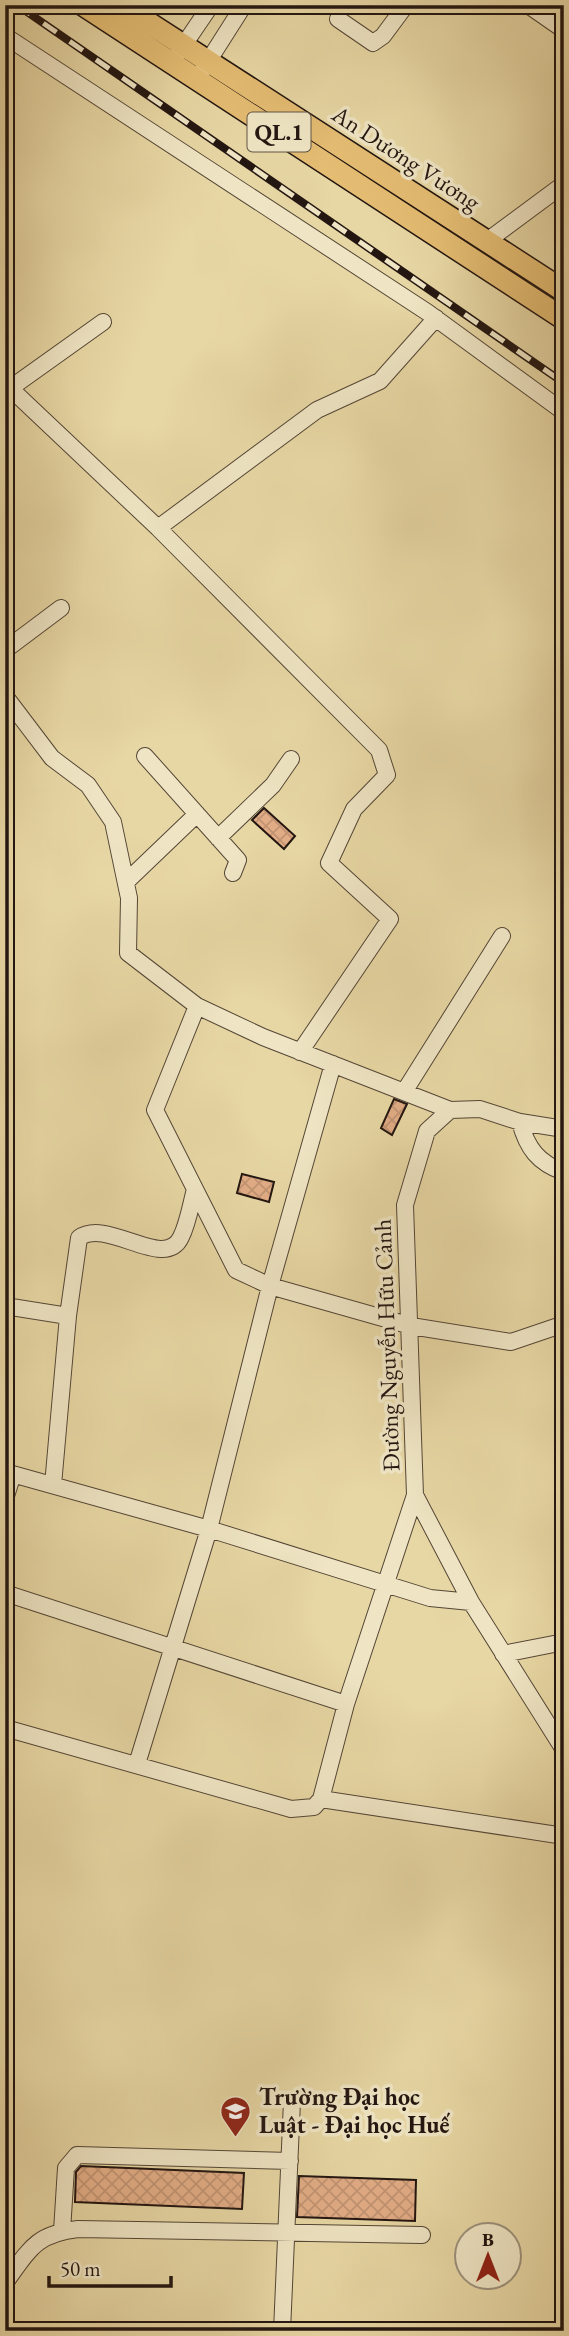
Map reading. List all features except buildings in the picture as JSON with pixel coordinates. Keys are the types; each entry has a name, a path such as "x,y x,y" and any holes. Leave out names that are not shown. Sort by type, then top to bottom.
{"main road":[{"name":"An Dương Vương","path":"83,5 177,55 487,241"},
{"name":"An Dương Vương","path":"121,5 177,55"},
{"name":"An Dương Vương","path":"202,71 474,260 564,319"},
{"name":"QL.1","path":"487,241 564,291"}],"street":[{"path":"177,55 211,5"},
{"path":"202,71 244,5"},
{"path":"338,19 373,43 383,36 406,5"},
{"path":"528,5 564,30"},
{"path":"5,36 436,318 564,412"},
{"path":"487,241 564,184"},
{"path":"158,528 317,410 380,381 436,318"},
{"path":"103,322 8,391 158,528 379,750 385,764 387,775 354,808 329,863 390,919 300,1052"},
{"path":"5,650 61,608"},
{"path":"5,696 52,758 88,785 113,822 129,898 128,953 197,1006 300,1052 450,1110 480,1109 520,1122 564,1129"},
{"path":"145,756 238,860 233,873"},
{"path":"218,838 273,785 291,759"},
{"path":"126,882 197,814"},
{"path":"404,1092 502,936"},
{"path":"197,1006 155,1110 236,1270 270,1286 411,1326 511,1342 564,1324"},
{"path":"136,1764 209,1529 270,1286 333,1064"},
{"name":"Đường Nguyễn Hữu Cảnh","path":"450,1110 427,1130 405,1205 415,1495 471,1602 564,1750"},
{"path":"520,1122 526,1146 546,1166 564,1172"},
{"path":"53,1485 68,1316 79,1238 86,1232 102,1231 154,1250 172,1246 181,1239 195,1189"},
{"path":"5,1306 68,1316"},
{"path":"5,1499 9,1473 209,1529 429,1598 471,1602"},
{"path":"5,1728 291,1809 314,1807 321,1799 346,1704 415,1495"},
{"path":"5,1594 346,1704"},
{"path":"503,1654 564,1643"},
{"path":"321,1799 564,1836"},
{"path":"282,2331 292,2101"},
{"path":"62,2231 66,2168 70,2160 77,2155 290,2161"},
{"path":"5,2283 36,2242 48,2234 62,2231 286,2231 422,2235"}],"railway":[{"path":"17,5 564,383"}],"place":[{"name":"Trường Đại học Luật - Đại học Huế","path":"236,2138"}]}
